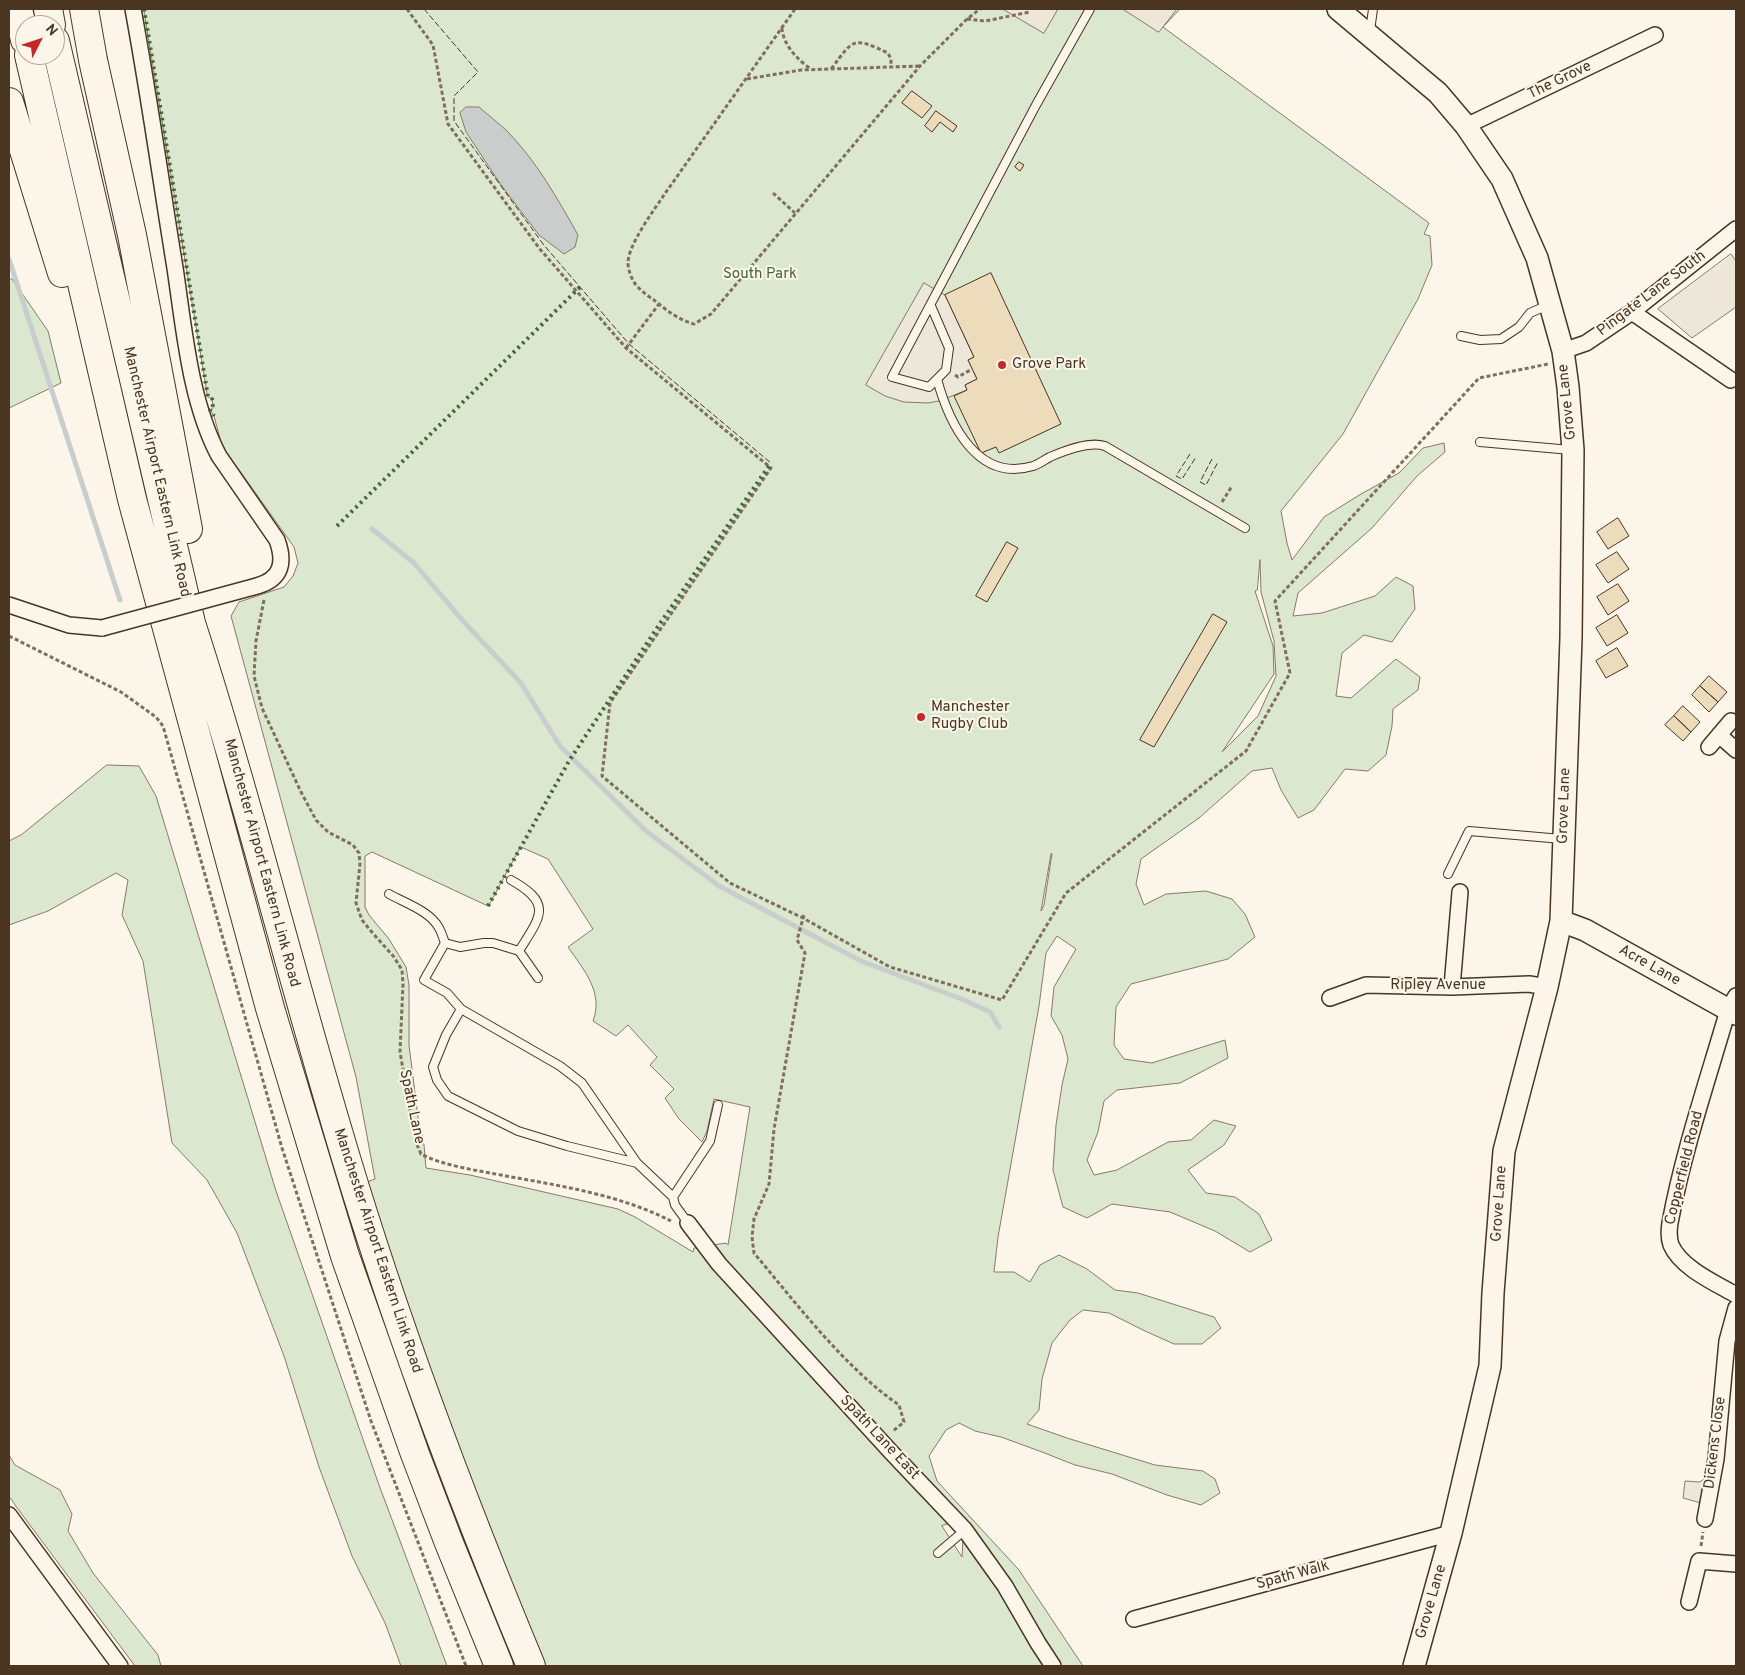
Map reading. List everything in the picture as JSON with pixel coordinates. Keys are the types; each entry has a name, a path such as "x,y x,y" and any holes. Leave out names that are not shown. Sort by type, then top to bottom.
{"highway":[{"path":"84,9 93,60 134,245 206,622 219,708"},
{"name":"Manchester Airport Eastern Link Road","path":"30,65 132,499 270,1008 345,1256 418,1463 459,1570 500,1666"},
{"name":"Manchester Airport Eastern Link Road","path":"61,65 191,623 219,708 300,1004 374,1250 458,1482 531,1666"},
{"path":"9,102 132,499"}],"main road":[{"name":"Grove Lane","path":"1338,9 1438,93 1466,126 1502,179 1537,258 1550,304 1563,356 1568,386 1573,450 1571,638 1561,921 1547,987 1504,1151 1493,1293 1490,1366 1451,1532 1414,1666"},
{"name":"Acre Lane","path":"1561,921 1585,930 1734,1007"}],"street":[{"path":"9,605 69,625 102,628 260,585 277,574 281,565 282,553 277,540 212,443 197,401 133,9"},
{"name":"The Grove","path":"1466,126 1655,35"},
{"name":"Pingate Lane South","path":"1563,356 1632,312 1736,229"},
{"path":"1632,312 1731,380"},
{"path":"1709,747 1730,721"},
{"path":"1719,735 1736,750"},
{"path":"1452,987 1460,892"},
{"name":"Ripley Avenue","path":"1330,998 1366,986 1452,987 1530,984 1547,987"},
{"name":"Copperfield Road","path":"1734,1007 1688,1150 1670,1225 1670,1243 1676,1254 1687,1266 1736,1295"},
{"name":"Spath Lane East","path":"688,1223 720,1264 881,1442 965,1530 1006,1586 1053,1666"},
{"name":"Dickens Close","path":"1705,1520 1716,1458 1727,1341 1736,1308"},
{"path":"9,1515 120,1666"},
{"name":"Spath Walk","path":"1134,1619 1451,1532"},
{"path":"1688,1602 1699,1561 1736,1564"}],"lane":[{"path":"930,306 949,348 946,370 929,387 892,377 1036,105 1090,9"},
{"path":"1369,35 1373,9"},
{"path":"1461,336 1480,340 1501,338 1518,327 1530,313 1550,304"},
{"path":"937,379 943,400 957,430 974,453 992,465 1012,469 1033,466 1050,457 1096,443 1106,446 1245,528"},
{"path":"1480,442 1573,450"},
{"path":"1448,874 1469,831 1564,839"},
{"path":"511,880 523,886 531,894 538,904 540,913 538,921 519,950"},
{"path":"389,894 425,914 440,929 445,943 424,980 447,993 460,1009 560,1066 582,1083 638,1163 673,1197 675,1205 688,1223"},
{"path":"445,943 460,948 492,943 519,950 538,978"},
{"path":"460,1009 446,1035 433,1067 437,1080 448,1096 518,1131 567,1146 638,1163"},
{"path":"673,1197 710,1141 718,1105"},
{"path":"938,1553 965,1530"}],"path":[{"path":"407,9 433,45 448,124 539,248 626,348 771,468 610,702 602,776 730,883 803,918 890,967 1002,1000 1066,893 1246,751 1290,673 1275,601 1479,378 1563,356"},
{"path":"796,9 646,221 631,250 628,264 636,285 684,321 694,324 711,314 920,66 967,19 980,9"},
{"path":"967,19 985,21 1030,12"},
{"path":"782,28 782,35 791,50 812,70"},
{"path":"831,69 848,47 860,41 888,53 891,59 891,67"},
{"path":"747,79 812,70 920,66"},
{"path":"772,193 795,213"},
{"path":"626,348 659,304"},
{"path":"1216,512 1232,486"},
{"name":"Spath Lane","path":"260,585 265,596 256,641 254,676 262,708 316,820 328,832 353,845 359,852 360,864 356,903 362,920 394,957 402,970 400,1052 415,1140 421,1154 436,1160 485,1172 619,1200 661,1216 698,1236"},
{"path":"9,636 121,692 156,717 163,726 282,1148 371,1421 466,1666"},
{"path":"803,918 798,940 805,953 774,1129 769,1184 754,1219 752,1237 754,1254 839,1351 878,1390 899,1404 904,1422 881,1442"},
{"path":"1699,1561 1705,1520"}],"green space":[{"name":"South Park","path":"144,9 1180,9 1163,27 1429,223 1424,234 1430,236 1432,265 1418,299 1343,434 1281,511 1292,560 1324,517 1399,473 1423,448 1444,443 1445,452 1417,476 1372,528 1298,593 1293,616 1322,613 1375,596 1396,577 1413,586 1415,609 1392,642 1364,635 1342,653 1336,696 1351,698 1396,659 1420,677 1418,690 1393,709 1392,726 1386,755 1368,771 1345,769 1314,810 1298,818 1281,790 1272,768 1252,771 1199,818 1141,859 1136,884 1144,905 1166,894 1206,891 1232,899 1245,914 1255,937 1228,959 1131,984 1116,1007 1114,1045 1124,1059 1152,1063 1225,1040 1228,1058 1180,1083 1117,1090 1104,1101 1098,1132 1087,1160 1094,1175 1117,1170 1168,1142 1191,1140 1214,1120 1236,1126 1224,1145 1188,1170 1206,1193 1235,1197 1259,1214 1272,1240 1250,1252 1215,1231 1170,1212 1112,1204 1087,1218 1063,1207 1053,1170 1056,1125 1068,1059 1062,1035 1051,1016 1054,987 1076,949 1057,936 1046,953 1039,1006 998,1237 994,1272 1014,1272 1030,1282 1040,1265 1059,1255 1087,1269 1115,1290 1138,1293 1214,1317 1221,1328 1202,1344 1174,1344 1109,1313 1083,1310 1070,1320 1052,1343 1042,1379 1039,1410 1027,1424 1155,1465 1203,1471 1215,1479 1220,1493 1201,1505 1167,1495 1112,1474 1075,1465 1001,1437 975,1431 959,1423 946,1430 929,1456 937,1481 1019,1570 1083,1666 542,1666 472,1493 364,1183 375,1179 356,1077 231,616 239,602 284,587 293,576 298,563 294,547 222,446 214,416 210,410 213,408 212,399 208,397","holes":["1260,560 1261,592 1274,641 1276,676 1258,716 1222,752 1274,674 1273,646 1255,591 1257,590","521,847 548,859 593,929 568,947 585,972 594,991 596,1010 593,1021 616,1036 628,1025 657,1057 650,1065 674,1089 665,1098 679,1119 702,1142 707,1131 714,1099 750,1107 728,1245 726,1243 694,1248 693,1252 635,1217 618,1209 470,1175 426,1168 409,1045 409,985 406,967 389,939 369,915 365,907 365,856 372,852 488,906","1051,854 1044,905 1041,911","951,1523 963,1538 962,1557 942,1526"]},
{"path":"12,279 48,331 61,383 9,408 9,280"},
{"path":"107,765 139,766 156,796 276,1191 379,1485 447,1666 401,1666 385,1623 352,1556 319,1467 284,1356 237,1233 207,1180 172,1143 143,961 122,915 128,880 116,873 48,911 9,925 9,841 21,835"},
{"path":"9,1455 15,1465 60,1490 72,1514 68,1531 93,1573 158,1655 161,1666 135,1666 15,1505 9,1496"}],"shaded area":[{"path":"1003,9 1058,9 1044,33"},
{"path":"1123,9 1177,9 1159,32"},
{"path":"466,107 479,107 517,141 536,166 578,235 575,247 564,254 539,235 501,185 466,132 460,113"},
{"path":"1731,254 1736,261 1736,307 1692,338 1658,309"},
{"path":"924,283 945,295 974,357 968,360 977,379 965,385 967,390 939,401 928,403 904,402 885,396 866,385"},
{"path":"1713,1475 1708,1505 1683,1498 1685,1481 1699,1482"}],"building":[{"path":"912,91 932,106 922,118 902,103"},
{"path":"936,111 957,126 953,132 940,122 932,132 925,126"},
{"path":"1019,162 1024,165 1020,171 1015,167"},
{"name":"Grove Park","path":"991,273 1061,424 999,453 996,447 981,453 954,396 967,390 965,385 977,379 968,360 974,357 945,295"},
{"path":"1618,518 1629,536 1608,549 1597,532"},
{"path":"1007,542 1018,548 987,602 976,596"},
{"path":"1617,552 1629,569 1608,583 1596,565"},
{"path":"1618,584 1629,601 1608,615 1597,597"},
{"path":"1213,614 1227,622 1154,747 1140,740"},
{"path":"1617,615 1628,633 1607,646 1596,628"},
{"path":"1617,648 1628,666 1606,678 1596,661"},
{"path":"1709,676 1727,692 1718,702 1700,686"},
{"path":"1700,686 1718,702 1709,712 1692,695"},
{"path":"1683,706 1700,722 1691,732 1674,716"},
{"path":"1674,716 1691,732 1683,741 1665,725"}],"waterway":[{"path":"9,259 120,600"},
{"path":"372,529 414,563 463,621 521,683 560,746 646,831 719,886 861,961 964,1000 990,1012 999,1027"}],"hedge":[{"path":"144,9 208,397 212,399 213,408 210,410 214,416"},
{"path":"337,526 580,287"},
{"path":"488,906 569,761 661,622 771,463"}],"fence":[{"path":"424,9 478,72 454,96 454,121 543,244 629,344 771,463"},
{"path":"1190,454 1176,476 1182,479 1196,457"},
{"path":"1212,459 1200,482 1206,485 1218,462"}],"place":[{"name":"Grove Park","path":"1002,365"},
{"name":"Manchester Rugby Club","path":"921,717"}]}
